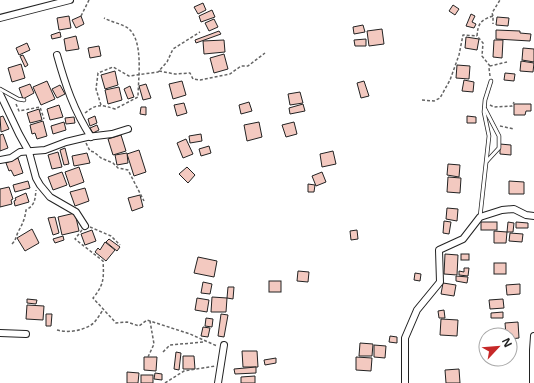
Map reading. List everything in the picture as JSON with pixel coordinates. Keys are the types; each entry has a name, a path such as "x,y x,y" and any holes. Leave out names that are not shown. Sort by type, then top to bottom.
{"street":[{"path":"0,18 70,0"},
{"path":"57,55 66,88 91,137"},
{"path":"0,94 19,134 30,152 36,178 40,185 50,197 76,212 85,225"},
{"path":"0,160 11,158 20,152 45,150 66,142 112,134 128,129"},
{"path":"0,157 11,158"},
{"path":"405,383 404,338 417,310 440,282 439,250 463,239 480,217 502,210 514,209 526,215 534,216"},
{"path":"0,333 26,334"},
{"path":"533,383 532,350 534,336"},
{"path":"218,383 223,347"}],"lane":[{"path":"480,217 489,136 484,108 491,81"},
{"path":"0,89 18,99 24,100"},
{"path":"484,108 499,136 499,148 487,161"}],"path":[{"path":"81,16 89,0"},
{"path":"493,24 492,13 500,0"},
{"path":"477,36 480,22 493,16"},
{"path":"86,129 85,112 101,105 115,109 138,97 138,80 140,75 138,46 134,35 129,28 104,18"},
{"path":"159,71 170,56 173,49 200,32"},
{"path":"422,100 434,101 440,98 450,80 459,55 463,35 477,36 483,43 482,56 490,66 491,81"},
{"path":"101,105 96,89 98,73 113,68 129,76 159,71 175,74 190,73 193,79 200,80 230,74 241,66 248,66 265,53"},
{"path":"490,66 507,62"},
{"path":"485,103 494,107 512,106 514,102"},
{"path":"16,104 19,111 40,107 44,119"},
{"path":"494,126 514,129"},
{"path":"84,138 90,151 94,152 118,168 128,170 144,201"},
{"path":"12,244 24,222 26,210 32,207 34,202 36,178"},
{"path":"120,245 111,236 85,225 75,239 103,261 104,279 100,290 93,298 116,323 127,322 139,326 147,320 190,334 223,347"},
{"path":"57,330 63,332 78,330 93,324 104,310"},
{"path":"148,357 154,344 150,321"},
{"path":"163,352 170,345 206,341"},
{"path":"165,383 184,371 221,365"}],"building":[{"path":"203,3 206,10 198,14 194,7"},
{"path":"453,5 459,9 455,15 449,11"},
{"path":"212,10 215,17 201,22 199,16"},
{"path":"471,14 475,16 472,22 476,24 474,28 466,26"},
{"path":"69,16 71,28 59,30 57,18"},
{"path":"81,16 84,24 76,28 72,20"},
{"path":"497,17 509,18 508,26 496,25"},
{"path":"214,19 218,27 209,31 205,23"},
{"path":"363,25 365,32 354,34 353,27"},
{"path":"382,29 384,44 369,46 367,31"},
{"path":"496,30 520,31 520,33 531,34 530,41 496,39"},
{"path":"219,31 221,34 196,43 195,40"},
{"path":"60,32 61,37 52,39 51,35"},
{"path":"76,36 79,49 66,51 64,39"},
{"path":"466,37 479,39 477,50 465,48"},
{"path":"366,39 366,46 355,46 354,40"},
{"path":"224,40 225,52 204,54 203,41"},
{"path":"494,40 503,40 502,58 493,57"},
{"path":"27,43 30,50 19,55 16,48"},
{"path":"99,46 101,56 90,58 88,48"},
{"path":"523,48 534,49 534,62 522,60"},
{"path":"224,54 228,69 214,73 210,58"},
{"path":"23,55 28,65 25,67 20,56"},
{"path":"521,61 534,63 533,72 520,71"},
{"path":"21,64 25,78 12,82 8,68"},
{"path":"457,65 470,66 469,79 456,78"},
{"path":"115,71 118,85 105,89 101,75"},
{"path":"505,73 515,74 514,81 504,80"},
{"path":"464,80 474,82 473,92 462,91"},
{"path":"47,81 55,99 41,105 33,87"},
{"path":"182,81 186,95 173,99 169,84"},
{"path":"364,81 369,96 361,98 357,83"},
{"path":"30,84 34,93 23,99 19,88"},
{"path":"146,84 151,98 143,100 139,86"},
{"path":"60,85 65,94 57,98 52,89"},
{"path":"130,86 134,97 128,99 124,89"},
{"path":"119,87 122,100 108,104 105,90"},
{"path":"300,92 303,103 290,105 288,94"},
{"path":"249,102 252,111 241,114 239,105"},
{"path":"184,103 187,113 177,116 174,105"},
{"path":"303,104 305,111 290,114 289,108"},
{"path":"514,104 531,104 531,111 526,111 525,115 514,115"},
{"path":"59,105 63,117 50,120 47,109"},
{"path":"141,107 146,107 146,115 140,114"},
{"path":"39,109 42,120 30,123 27,113"},
{"path":"3,116 9,129 1,132 0,117"},
{"path":"95,116 97,123 90,126 88,119"},
{"path":"467,116 476,117 476,123 467,123"},
{"path":"74,117 75,123 66,124 65,118"},
{"path":"43,121 47,136 37,139 35,133 32,134 30,125"},
{"path":"64,122 66,130 53,134 51,126"},
{"path":"259,122 262,137 247,141 244,125"},
{"path":"294,122 297,134 286,137 282,125"},
{"path":"97,125 99,130 93,133 90,128"},
{"path":"3,134 8,148 0,151 0,135"},
{"path":"201,134 202,141 190,143 189,136"},
{"path":"121,135 126,151 113,155 108,139"},
{"path":"186,139 193,154 183,158 177,143"},
{"path":"500,144 511,145 511,155 500,154"},
{"path":"209,146 211,153 201,156 199,149"},
{"path":"65,148 69,164 64,165 60,150"},
{"path":"139,150 146,172 134,176 127,154"},
{"path":"333,151 336,164 322,167 320,154"},
{"path":"58,152 62,167 52,169 48,155"},
{"path":"87,153 90,163 74,166 72,156"},
{"path":"127,153 128,163 117,165 115,155"},
{"path":"18,158 23,173 14,176 11,170 9,171 6,163"},
{"path":"448,164 460,165 459,177 447,175"},
{"path":"79,167 84,182 70,187 65,172"},
{"path":"187,167 195,175 188,183 179,174"},
{"path":"62,172 67,185 53,190 48,177"},
{"path":"322,172 326,182 316,186 312,176"},
{"path":"448,177 461,178 460,193 447,192"},
{"path":"28,181 30,188 15,192 13,185"},
{"path":"509,181 524,182 524,194 509,194"},
{"path":"308,184 315,185 314,192 308,192"},
{"path":"9,187 13,199 11,200 12,204 0,207 0,189"},
{"path":"85,188 89,201 75,206 70,192"},
{"path":"26,193 29,202 15,206 15,198"},
{"path":"140,195 143,207 132,211 128,198"},
{"path":"447,208 458,209 457,221 446,219"},
{"path":"75,213 79,231 62,235 58,217"},
{"path":"55,217 59,233 53,235 48,218"},
{"path":"444,221 451,222 449,234 443,233"},
{"path":"481,222 497,222 497,230 481,230"},
{"path":"508,222 514,223 513,232 507,232"},
{"path":"516,222 528,223 528,228 516,228"},
{"path":"32,229 39,243 25,251 17,238"},
{"path":"92,230 96,241 85,245 81,234"},
{"path":"357,230 358,239 351,240 350,231"},
{"path":"494,231 507,232 506,243 494,243"},
{"path":"510,233 523,234 522,242 509,241"},
{"path":"63,236 64,240 55,243 53,239"},
{"path":"109,239 120,247 117,251 106,242"},
{"path":"105,242 115,250 106,261 95,252 98,248 100,250"},
{"path":"445,254 458,255 457,275 444,274"},
{"path":"461,254 469,254 469,260 461,260"},
{"path":"198,257 217,261 214,277 194,273"},
{"path":"494,263 506,263 506,274 494,274"},
{"path":"464,268 469,268 468,276 459,275 459,271 464,272"},
{"path":"298,271 309,272 308,282 297,281"},
{"path":"415,273 421,274 420,281 414,280"},
{"path":"456,276 468,277 467,283 456,281"},
{"path":"269,281 281,281 281,292 269,292"},
{"path":"203,282 212,284 210,294 201,293"},
{"path":"443,283 456,285 454,296 441,294"},
{"path":"520,284 520,294 507,295 506,285"},
{"path":"228,287 234,287 233,299 227,298"},
{"path":"212,297 227,298 226,312 211,312"},
{"path":"197,298 209,300 207,312 195,310"},
{"path":"27,299 37,300 36,304 27,303"},
{"path":"503,299 504,308 490,309 489,300"},
{"path":"27,305 44,306 43,320 26,319"},
{"path":"444,310 445,318 439,318 438,311"},
{"path":"503,312 503,318 491,318 491,313"},
{"path":"46,314 52,314 51,326 46,326"},
{"path":"221,314 228,315 224,337 218,336"},
{"path":"206,318 213,319 212,327 205,326"},
{"path":"441,319 458,320 457,336 440,335"},
{"path":"518,322 519,338 518,327 505,327 505,323"},
{"path":"203,327 210,328 208,337 201,336"},
{"path":"390,336 397,337 397,343 389,342"},
{"path":"360,343 373,344 372,356 359,356"},
{"path":"374,345 386,346 385,358 374,357"},
{"path":"242,351 257,351 258,367 243,367"},
{"path":"176,352 181,353 179,370 174,369"},
{"path":"183,356 194,356 195,369 183,369"},
{"path":"144,357 157,357 156,371 144,370"},
{"path":"356,357 372,358 371,371 356,370"},
{"path":"276,358 276,363 265,365 264,360"},
{"path":"256,367 256,373 235,374 234,369"},
{"path":"459,369 460,383 446,383 445,370"},
{"path":"127,372 139,373 138,383 127,383"},
{"path":"155,373 162,374 162,380 154,379"},
{"path":"141,375 153,375 153,383 141,383"},
{"path":"255,376 255,383 241,383 241,377"}]}
